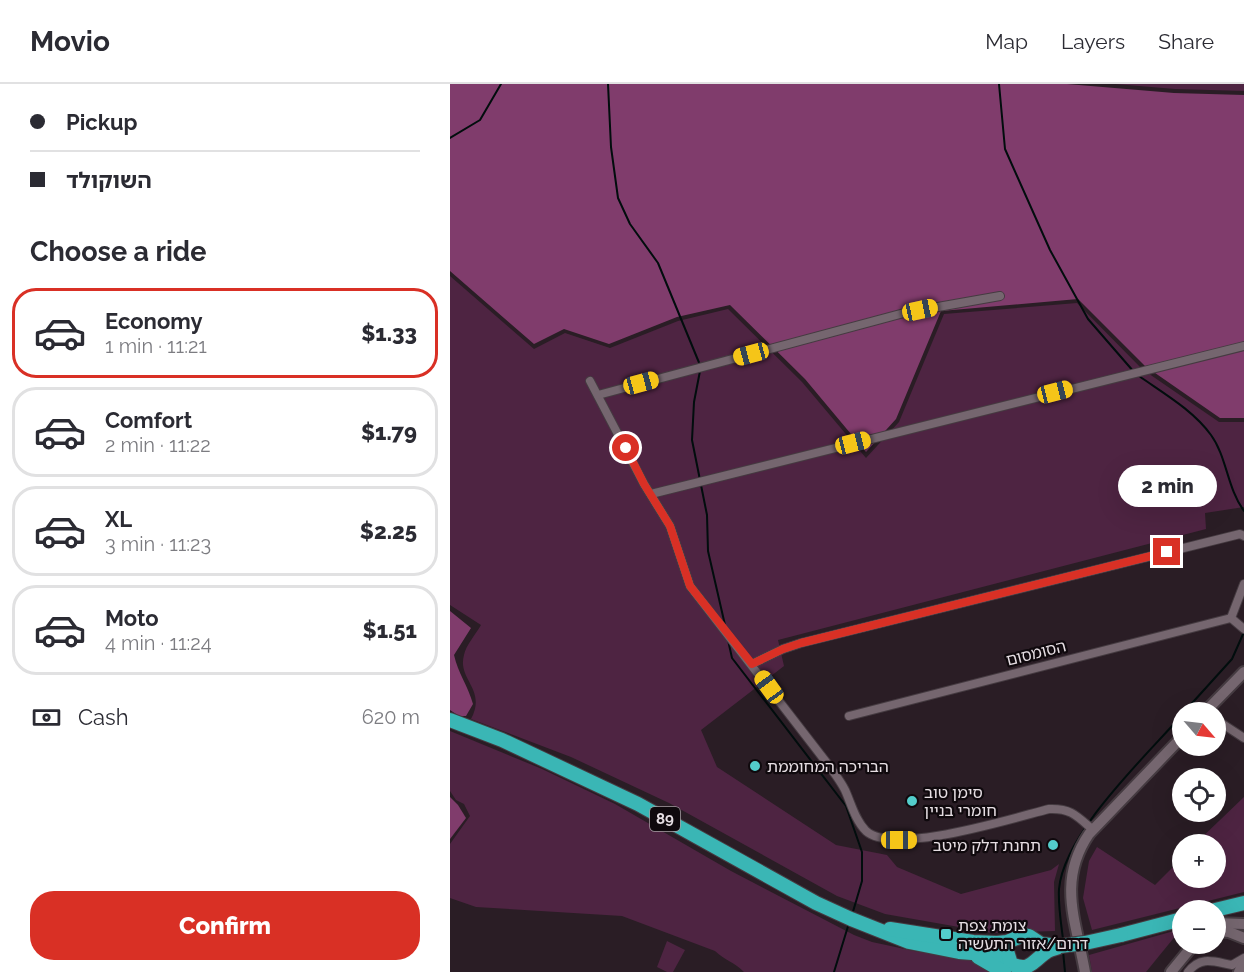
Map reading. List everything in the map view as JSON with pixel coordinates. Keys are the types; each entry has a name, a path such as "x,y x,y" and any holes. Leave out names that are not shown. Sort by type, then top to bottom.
{"highway":[{"name":"89","path":"450,720 502,740 638,804 816,903 909,942 965,952 992,963 1027,969 1037,965 1044,953 1060,946"},
{"path":"1226,907 1244,903"},
{"name":"89","path":"876,928 904,930 973,942 1007,942 1018,936 1029,936 1038,943 1060,946 1085,943 1172,922"},
{"path":"1012,968 1007,948 1013,939"},
{"path":"1037,965 1040,948 1038,943"}],"street":[{"path":"598,395 904,313 1000,296"},
{"path":"651,494 1244,346"},
{"path":"590,381 670,526 690,586 834,771 860,822 872,836 886,840 930,838 1049,809 1072,812 1093,830"},
{"path":"752,664 801,643 1223,538 1240,534 1244,536"},
{"path":"1244,584 1231,618 1244,629"},
{"name":"הסומסום","path":"849,716 1231,618"},
{"path":"1216,702 1244,672"},
{"path":"1226,726 1244,738"},
{"path":"1085,972 1079,950 1071,898 1072,867 1078,852 1093,830 1172,747"},
{"path":"1226,923 1244,924"},
{"path":"1226,932 1244,938"},
{"path":"1078,972 1079,950"},
{"path":"1164,972 1178,954"},
{"path":"1171,972 1186,954"},
{"path":"1188,972 1199,962 1210,960 1224,964 1236,964 1244,958"},
{"path":"1239,972 1244,963"},
{"path":"1224,964 1230,972"}],"shaded area":[{"path":"450,84 1067,84 1174,93 1244,95 1244,418 1220,418 1145,366 1078,299 941,311 896,419 866,452 805,379 730,305 677,317 609,344 564,329 534,344 450,271"},
{"path":"1115,84 1244,84 1244,91 1175,89"},
{"path":"450,276 534,349 565,333 610,348 678,321 728,309 802,382 866,458 899,422 944,314 1077,303 1142,369 1219,422 1244,422 1244,507 1205,513 1206,529 778,640 784,666 701,730 717,767 836,845 887,855 897,867 961,894 1051,870 1059,864 1054,882 1055,931 993,933 885,914 837,896 669,803 571,757 471,719 476,700 463,664 467,647 481,625 450,605"},
{"path":"450,611 471,628 454,655 473,704 466,716 459,716 450,710"},
{"path":"450,731 542,769 615,804 731,871 854,935 872,942 914,951 991,963 1007,972 744,972 715,951 622,916 476,907 450,898 450,844 470,816 464,804 456,800 450,791"},
{"path":"450,797 466,818 450,839"},
{"path":"1244,797 1244,892 1212,900 1172,900 1172,910 1092,930 1083,898 1089,861 1097,847 1155,885 1172,868 1172,888 1226,888 1226,834 1205,834 1218,822 1226,822 1226,814"},
{"path":"1172,932 1172,940 1146,972 1092,972 1089,955"},
{"path":"667,941 685,950 673,972 657,967"}],"waterway":[{"path":"450,138 480,120 501,84"},
{"path":"608,84 611,147 618,198 630,224 658,263 700,365"},
{"path":"999,84 1005,149 1050,250 1088,319 1134,372"},
{"path":"700,371 694,402 692,440 707,515 708,551 725,625"},
{"path":"1139,376 1187,410 1204,426 1221,453 1234,493 1244,511"},
{"path":"1193,702 1232,659 1244,632"},
{"path":"728,640 732,658 846,806 862,852 862,881 852,915"},
{"path":"1063,939 1059,889 1064,867 1075,844 1108,797 1172,726"},
{"path":"834,972 849,923"},
{"path":"1063,951 1065,972"}],"place":[{"name":"הבריכה המחוממת","path":"755,766"},
{"name":"סימן טוב חומרי בניין","path":"912,801"},
{"name":"תחנת דלק מיטב","path":"1053,845"},
{"name":"צומת צפת דרום/אזור התעשיה","path":"946,934"}],"route":[{"path":"626,448 644,484 670,526 690,586 752,664 801,643 1167,552"}]}
